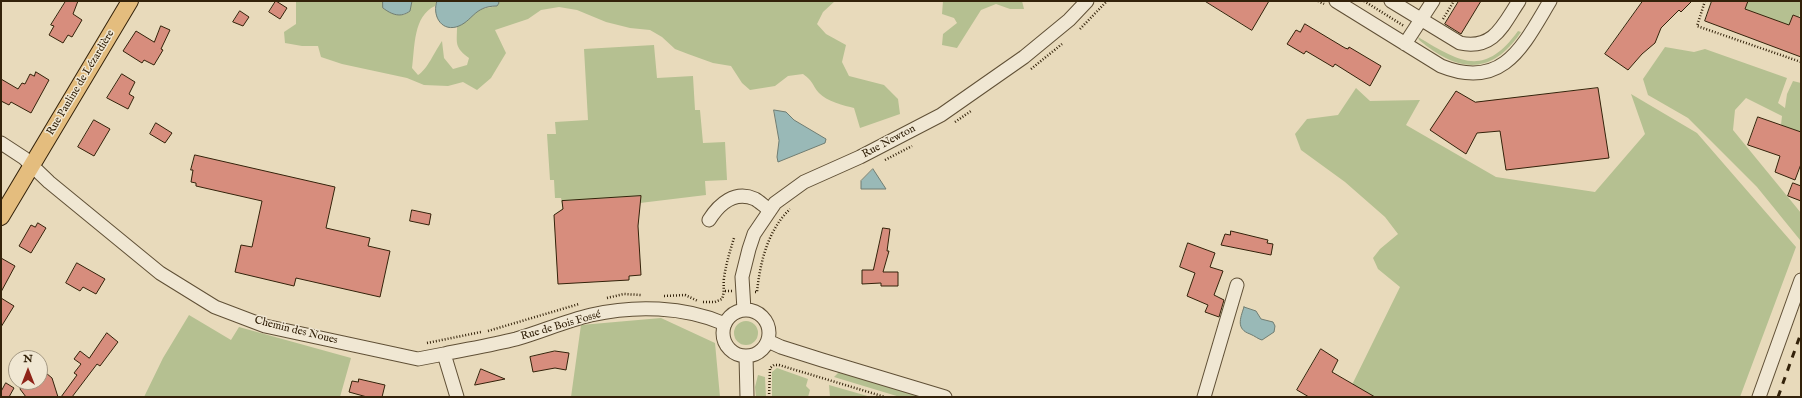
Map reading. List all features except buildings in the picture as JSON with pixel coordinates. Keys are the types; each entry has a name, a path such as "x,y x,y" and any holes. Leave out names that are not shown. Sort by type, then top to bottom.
{"main road":[{"name":"Rue Pauline de Lézardière","path":"1,217 130,1"}],"street":[{"name":"Rue Newton","path":"744,310 742,277 754,234 775,203 804,182 860,157 940,115 1024,57 1068,20 1087,1"},
{"path":"1336,1 1441,66 1455,71 1481,72 1493,69 1507,62 1516,54 1550,1"},
{"path":"1391,1 1460,43 1469,44 1478,44 1491,39 1498,33 1518,1"},
{"path":"1405,44 1433,1"},
{"name":"Chemin des Noues","path":"1,143 24,158 49,182 160,273 215,307 265,326 418,359 444,354"},
{"path":"709,220 721,203 730,198 747,197 756,200 770,210"},
{"path":"1759,397 1801,280"},
{"path":"1204,397 1237,286"},
{"name":"Rue de Bois Fossé","path":"444,354 515,339 591,315 620,310 669,310 698,315 725,324"},
{"path":"744,310 754,311 764,320 769,332 768,341 763,349 756,354 746,356 737,354 727,346 723,333 725,324 730,317 736,312 744,310"},
{"path":"768,341 815,358 945,397"},
{"path":"444,354 457,397"},
{"path":"746,356 747,397"}],"path":[{"path":"1075,32 1107,1"},
{"path":"1705,1 1697,26 1801,62"},
{"path":"1026,72 1063,43"},
{"path":"951,124 977,107"},
{"path":"878,163 919,142"},
{"path":"725,290 743,293 757,292 764,253 777,225 794,206"},
{"path":"769,397 768,374 770,368 774,365 779,365 885,397"}],"green space":[{"path":"296,1 383,1 383,8 404,15 410,11 412,1 437,1 435,6 423,17 416,33 412,68 418,75 428,65 442,41 444,58 453,69 467,65 469,58 461,51 457,44 457,27 481,9 497,6 499,3 498,1 835,1 823,12 817,24 826,34 846,45 842,62 849,76 884,85 898,99 900,114 860,128 854,108 836,103 822,96 809,79 803,74 788,76 775,86 750,90 742,83 731,66 713,63 675,49 662,37 650,30 630,28 606,22 577,10 559,7 541,10 528,19 495,30 506,53 491,78 477,90 463,82 448,86 424,85 407,78 342,64 321,57 318,46 302,46 285,43 284,32 296,24"},
{"path":"943,1 1022,1 1024,9 1010,9 996,4 981,10 957,48 942,45 943,34 957,23 954,18 942,14"},
{"path":"1748,1 1801,1 1801,10 1799,17 1793,15 1789,25 1745,9"},
{"path":"1518,31 1521,32 1510,47 1498,57 1486,63 1473,65 1447,59 1433,51 1419,40 1418,37 1447,53 1471,61 1482,60 1494,55 1506,46"},
{"path":"654,45 657,78 693,76 695,110 700,110 703,143 725,142 727,180 705,181 706,195 640,203 629,280 558,284 554,215 563,208 561,198 555,198 554,180 550,180 547,134 556,134 555,122 588,120 584,49"},
{"path":"1665,47 1694,52 1705,49 1787,78 1778,103 1785,108 1787,94 1793,81 1801,83 1801,132 1781,125 1782,116 1746,98 1735,110 1733,130 1801,213 1800,240 1757,187 1688,118 1648,95 1643,79"},
{"path":"1356,88 1370,101 1420,100 1406,125 1496,177 1595,192 1645,134 1631,94 1697,133 1796,247 1740,397 1346,397 1400,287 1378,269 1373,258 1380,249 1398,234 1385,217 1345,182 1301,150 1295,134 1307,119 1338,115"},
{"path":"189,315 231,340 239,327 351,358 340,397 144,397 163,358"},
{"path":"661,318 715,343 720,397 571,397 581,325"},
{"path":"746,321 754,325 758,333 754,341 746,345 738,341 734,333 738,325"},
{"path":"777,368 808,379 806,386 810,390 808,397 772,397 772,372"},
{"path":"838,373 845,373 925,397 900,397 834,377"},
{"path":"758,375 765,377 766,397 756,397 755,387"},
{"path":"829,385 871,397 830,397"}],"water":[{"path":"383,1 412,1 410,11 396,15 383,8"},
{"path":"437,1 498,1 499,3 497,6 478,11 462,25 450,28 442,24 437,16"},
{"path":"774,110 786,112 794,120 826,139 825,143 778,162 777,157 779,141"},
{"path":"873,169 886,189 861,189 861,181"},
{"path":"1244,307 1256,311 1261,319 1273,322 1275,326 1274,332 1262,340 1246,332 1240,323"}],"railway":[{"path":"1778,397 1801,333"}]}
